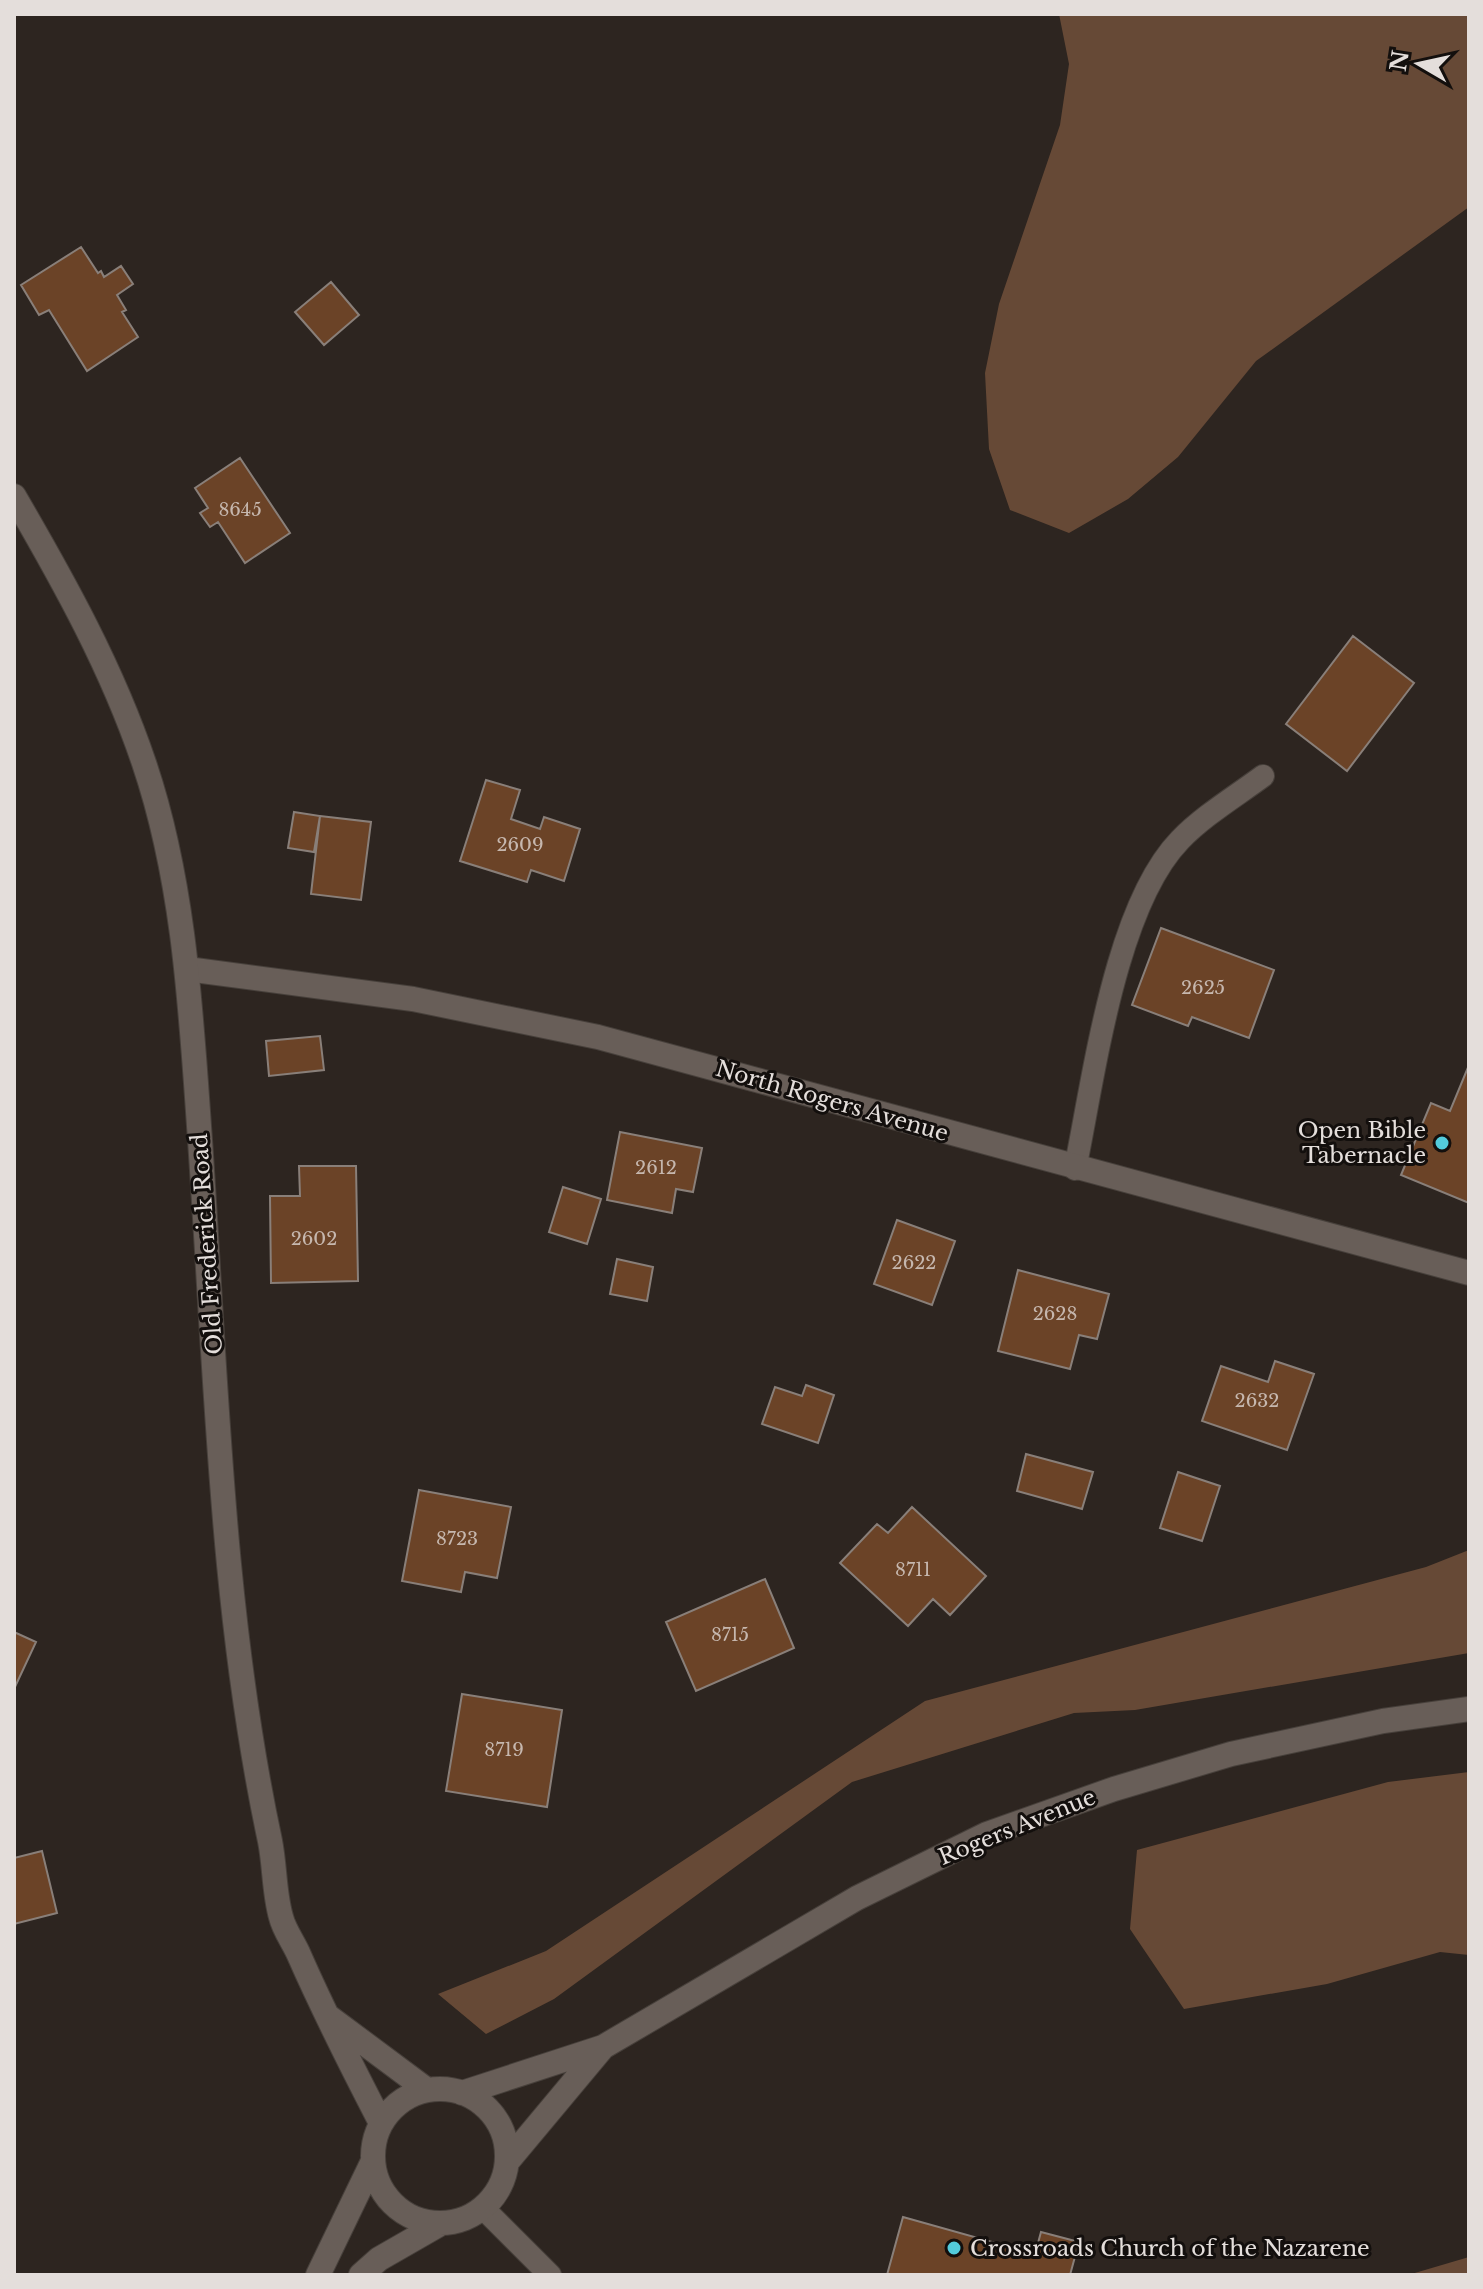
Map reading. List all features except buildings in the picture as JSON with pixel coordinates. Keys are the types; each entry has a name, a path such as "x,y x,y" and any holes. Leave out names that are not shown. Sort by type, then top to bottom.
{"street":[{"name":"Old Frederick Road","path":"14,496 77,606 113,681 145,765 168,852 187,969 221,1445 252,1758 273,1856 281,1918 324,2013 381,2123"},
{"name":"North Rogers Avenue","path":"187,969 413,999 598,1037 1075,1169 1469,1273"},
{"name":"Rogers Avenue","path":"462,2093 603,2047 857,1898 987,1834 1114,1789 1231,1754 1383,1721 1469,1709"},
{"name":"Old Frederick Road","path":"324,2013 427,2090"},
{"name":"Rogers Avenue","path":"507,2162 603,2047"},
{"path":"318,2275 373,2161 381,2123 409,2096 427,2090 462,2093 491,2112 506,2144 507,2162 495,2194 483,2208 456,2222 440,2224 415,2219 394,2206 379,2185 373,2161"},
{"path":"361,2275 379,2259 440,2224"}],"lane":[{"path":"1075,1169 1124,945 1145,888 1180,840 1263,776"},
{"path":"483,2208 550,2275"}],"shaded area":[{"path":"1059,14 1469,14 1469,207 1256,361 1178,457 1128,499 1069,533 1010,510 989,449 985,373 999,304 1060,125 1069,64"},
{"path":"1469,1550 1469,1653 1135,1710 1074,1713 852,1782 554,1999 486,2034 438,1994 546,1951 925,1701 1426,1567"},
{"path":"1469,1772 1469,1955 1440,1952 1327,1984 1184,2009 1130,1929 1137,1850 1388,1782"},
{"path":"1469,2257 1469,2275 1408,2275"}],"place":[{"name":"Open Bible Tabernacle","path":"1442,1143"},
{"name":"Crossroads Church of the Nazarene","path":"954,2248"}]}
